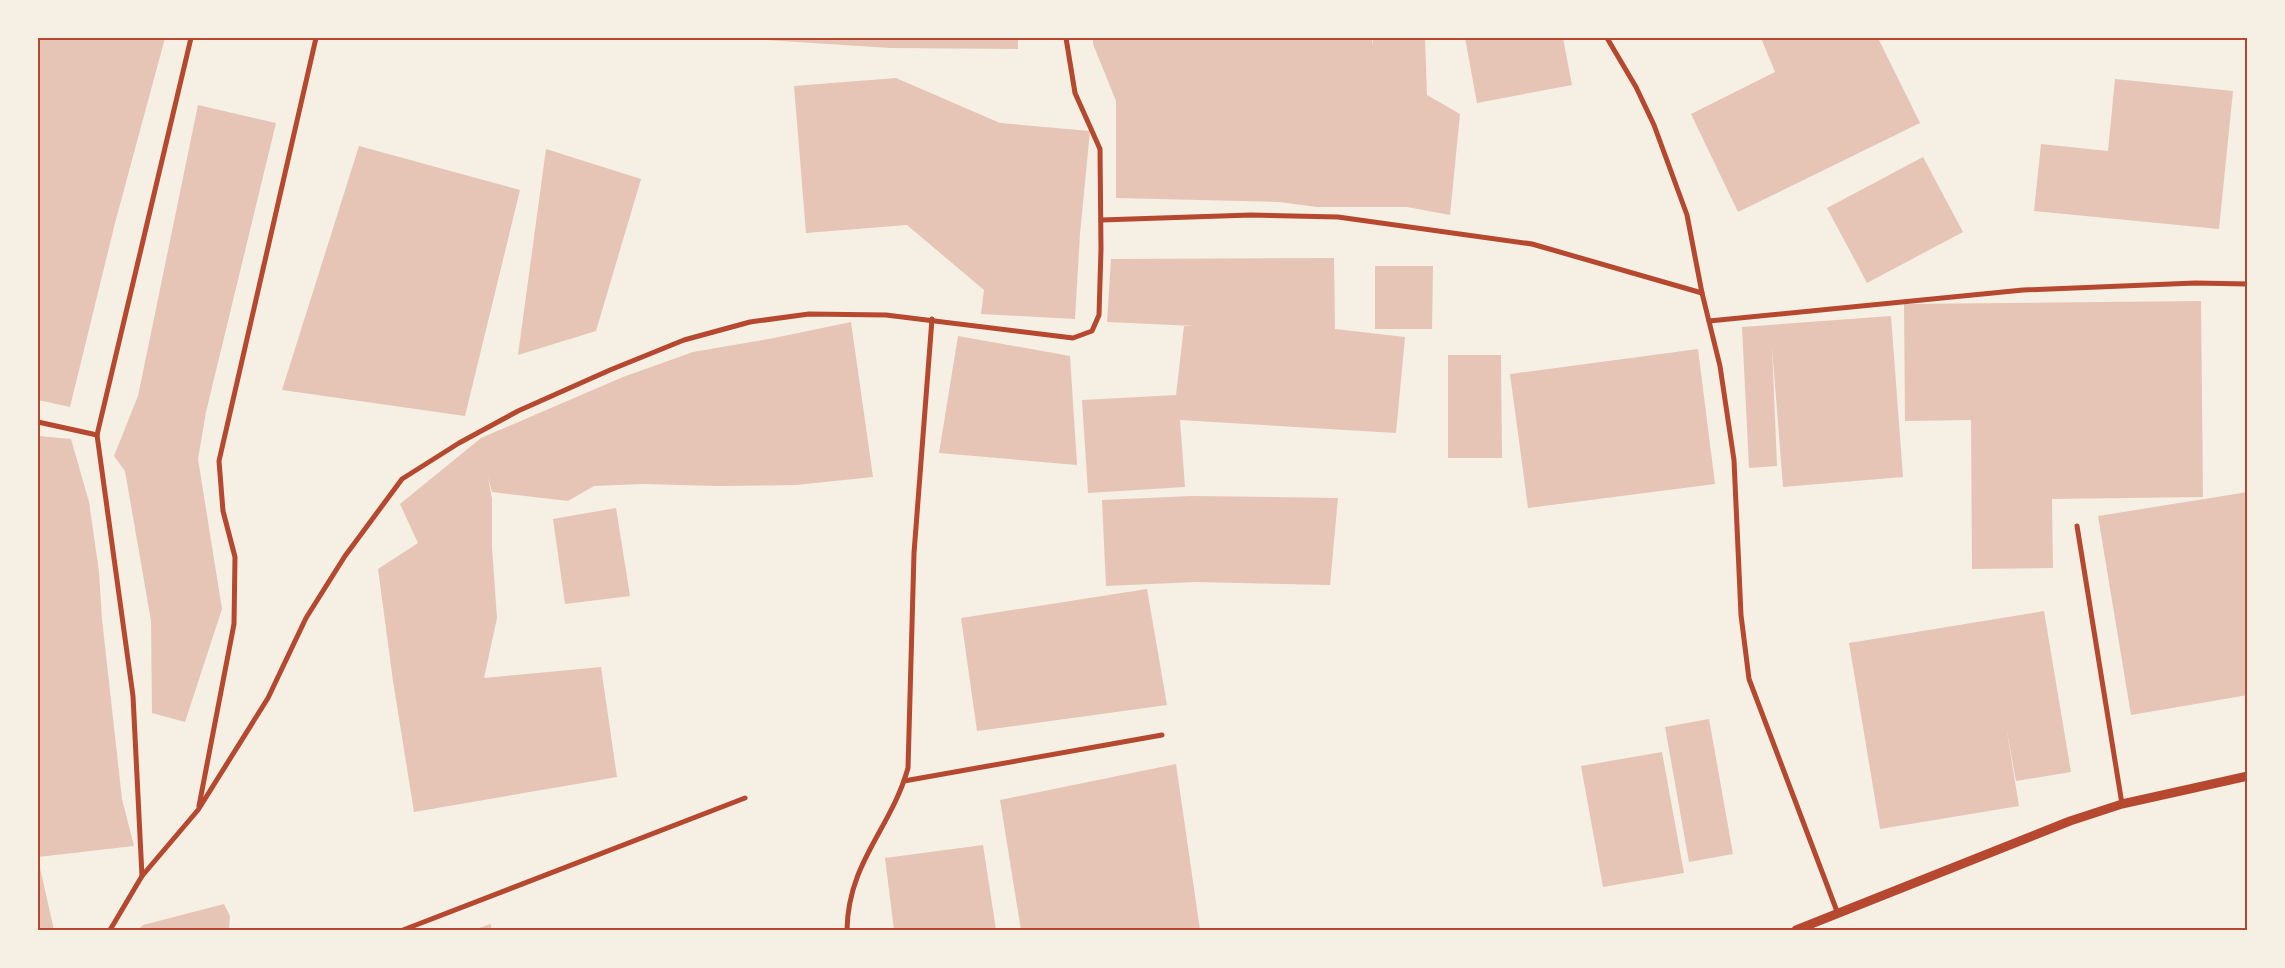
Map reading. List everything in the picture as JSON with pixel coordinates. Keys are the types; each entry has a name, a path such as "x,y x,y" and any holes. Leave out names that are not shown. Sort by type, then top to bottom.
{"street":[{"path":"142,876 132,696 97,435 191,38"},
{"path":"198,810 234,624 235,557 224,511 220,461 316,38"},
{"path":"110,930 142,876 198,810 268,698 306,618 345,556 402,479 459,443 518,411 610,370 684,340 750,322 809,314 886,315 932,319 1073,338 1092,331 1099,315 1100,149 1075,93 1066,38"},
{"path":"1607,38 1636,87 1657,134 1687,215 1702,293 1720,366 1734,460 1741,615 1749,679 1838,914"},
{"path":"1101,220 1250,215 1338,218 1532,244 1702,293"},
{"path":"1709,322 2023,290 2195,283 2248,284"},
{"path":"847,930 847,910 852,886 862,863 897,800 904,782 910,754 914,544 932,319"},
{"path":"38,422 97,435"},
{"path":"2077,526 2122,804"},
{"path":"904,782 1162,735"},
{"path":"1796,930 2019,841 2122,804 2248,776"},
{"path":"403,930 745,798"}],"building":[{"path":"38,38 165,38 115,223 70,407 38,400"},
{"path":"757,38 1018,38 1018,49 890,48"},
{"path":"1093,38 1372,38 1372,46 1373,38 1425,38 1427,95 1460,114 1450,215 1407,207 1317,207 1279,202 1116,198 1116,101 1093,44"},
{"path":"1465,38 1563,38 1572,85 1477,103"},
{"path":"1761,38 1878,38 1920,123 1738,212 1691,114 1775,72"},
{"path":"896,78 1000,123 1090,131 1080,234 1075,319 981,314 984,290 907,225 806,233 794,86"},
{"path":"2115,79 2233,91 2219,229 2034,211 2041,144 2108,151"},
{"path":"198,105 276,123 206,412 198,459 222,609 185,722 152,713 151,621 125,471 114,456 138,396"},
{"path":"359,146 520,190 465,416 282,390"},
{"path":"546,149 641,179 596,331 518,355"},
{"path":"1923,157 1963,232 1867,283 1827,208"},
{"path":"1334,258 1335,329 1405,337 1396,433 1180,420 1185,487 1088,493 1082,400 1176,395 1184,326 1195,326 1107,322 1111,259"},
{"path":"1375,266 1433,266 1432,329 1375,329"},
{"path":"2201,301 2203,497 2052,499 2053,568 1972,569 1971,420 1905,421 1904,304"},
{"path":"1891,316 1903,477 1783,487 1772,347 1777,466 1749,468 1742,327"},
{"path":"851,322 873,477 796,485 716,486 643,484 594,486 568,501 492,492 488,477 492,499 492,547 497,618 484,678 601,667 617,777 414,812 393,681 378,569 418,543 400,504 481,438 623,377 693,352"},
{"path":"958,336 1070,356 1077,465 939,453"},
{"path":"1698,349 1715,484 1528,508 1510,374"},
{"path":"1448,355 1501,355 1502,458 1448,458"},
{"path":"38,436 71,439 89,502 99,572 102,619 122,799 134,846 38,857"},
{"path":"2248,492 2248,695 2131,715 2098,516"},
{"path":"1192,496 1338,498 1330,585 1196,582 1106,586 1102,500"},
{"path":"616,508 630,596 565,604 553,519"},
{"path":"1147,589 1167,705 977,731 961,618"},
{"path":"2044,611 2071,772 2016,781 2006,726 2019,806 1880,829 1849,643"},
{"path":"1709,719 1733,854 1689,862 1665,727"},
{"path":"1662,752 1684,873 1603,887 1581,766"},
{"path":"1176,764 1200,930 1021,930 1000,800"},
{"path":"983,845 996,930 894,930 885,858"},
{"path":"38,859 54,930 38,930"},
{"path":"224,904 230,916 229,930 138,930 143,925"},
{"path":"491,924 491,930 473,930"}]}
